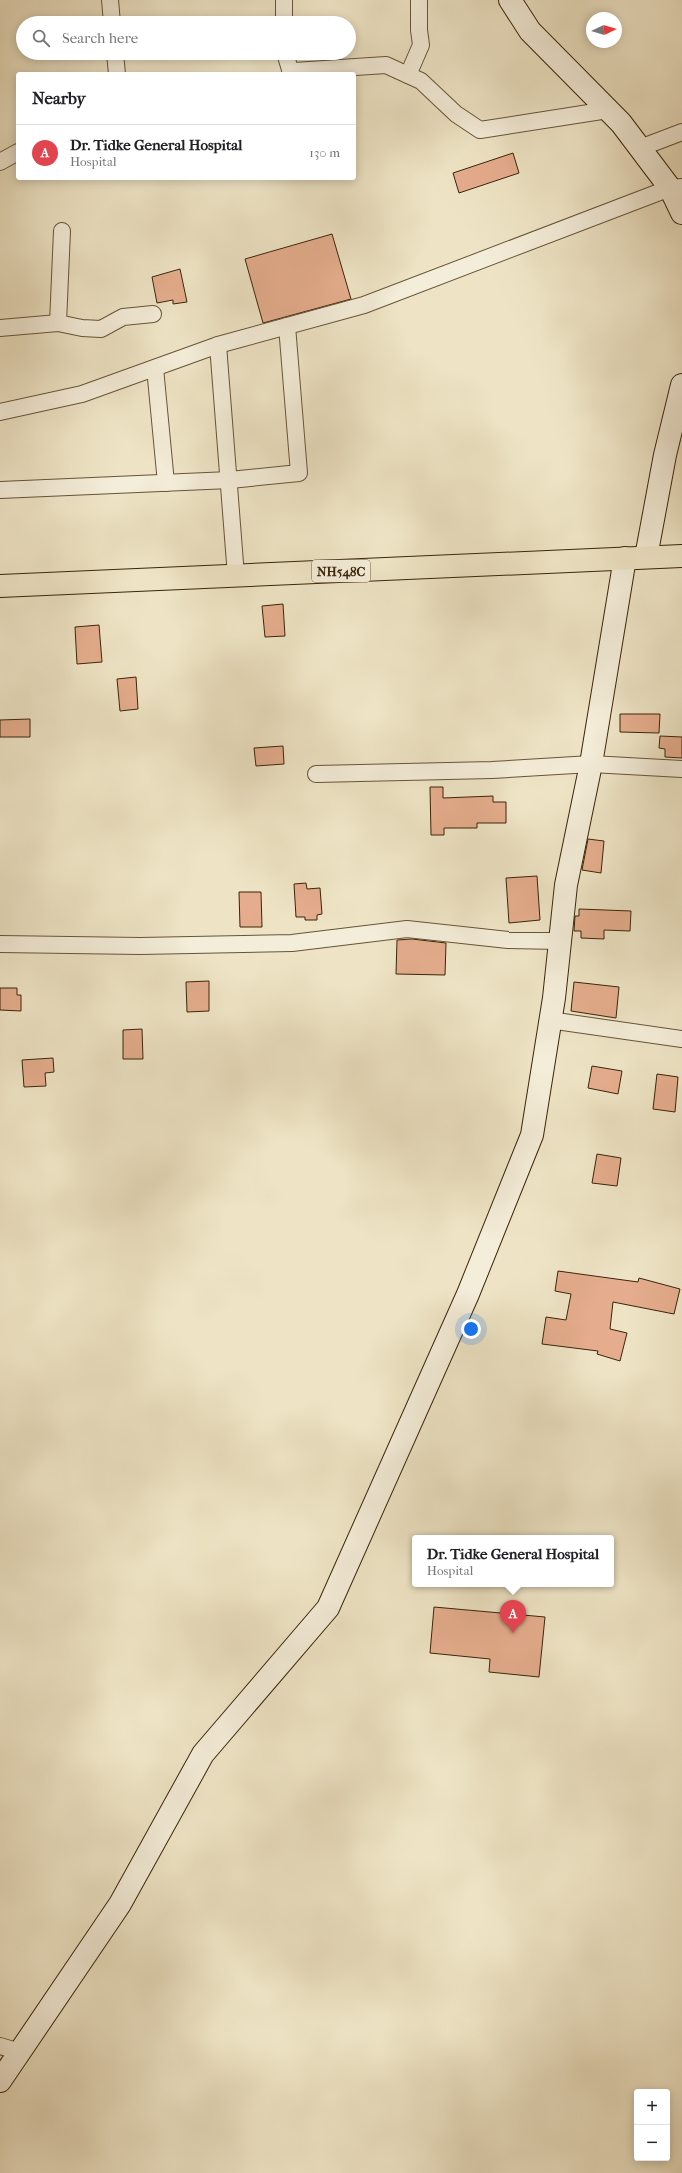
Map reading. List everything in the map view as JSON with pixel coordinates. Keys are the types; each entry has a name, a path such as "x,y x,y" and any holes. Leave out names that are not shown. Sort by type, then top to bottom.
{"highway":[{"name":"NH548C","path":"0,586 682,556"}],"street":[{"path":"110,0 111,16"},
{"path":"284,0 284,16"},
{"path":"408,75 421,44 419,30 419,0"},
{"path":"510,0 530,31 608,110 676,188 682,213"},
{"path":"116,60 118,72"},
{"path":"287,60 290,72"},
{"path":"293,72 386,65 421,81 456,114 480,130 608,110"},
{"path":"640,148 682,132"},
{"path":"0,162 16,153"},
{"path":"0,412 82,394 218,344 364,305 676,188"},
{"path":"58,323 62,231"},
{"path":"0,328 58,323 82,328 101,329 123,317 153,314"},
{"path":"0,490 230,480 299,473 287,326"},
{"path":"218,344 230,480 236,576"},
{"path":"155,368 166,483"},
{"path":"0,2081 10,2049 120,1904 203,1754 328,1608 468,1294 532,1135 560,941 566,884 635,558 666,455 682,385"},
{"path":"316,774 492,770 591,764 682,769"},
{"path":"0,944 140,946 292,943 407,929 508,940 560,941"},
{"path":"549,1020 682,1039"}],"building":[{"path":"513,153 519,173 459,193 453,173"},
{"path":"332,234 351,299 263,323 245,259"},
{"path":"180,269 187,302 173,304 173,300 157,303 152,277"},
{"path":"283,604 285,636 265,637 262,606"},
{"path":"99,625 102,662 77,664 75,627"},
{"path":"136,677 138,709 120,711 117,679"},
{"path":"620,714 660,714 659,733 620,732"},
{"path":"30,719 30,737 0,737 0,720"},
{"path":"660,736 682,737 682,758 665,757 665,749 659,748"},
{"path":"283,746 284,764 256,766 254,748"},
{"path":"430,787 443,787 443,798 493,796 493,802 506,802 506,823 477,823 477,828 444,828 444,835 431,835"},
{"path":"588,839 604,841 601,873 582,870"},
{"path":"537,876 540,920 509,923 506,878"},
{"path":"306,883 307,889 320,888 322,914 317,915 317,920 305,920 305,917 296,917 294,884"},
{"path":"239,892 261,892 262,927 240,927"},
{"path":"579,909 631,911 630,931 604,930 604,939 581,938 581,931 574,931 575,916 579,916"},
{"path":"412,939 446,943 445,975 396,974 397,940"},
{"path":"209,981 209,1011 187,1012 186,982"},
{"path":"574,982 619,987 616,1018 571,1011"},
{"path":"0,988 17,988 17,995 21,995 21,1011 0,1010"},
{"path":"142,1029 143,1059 123,1059 123,1030"},
{"path":"53,1058 54,1072 45,1073 46,1086 24,1087 22,1060"},
{"path":"592,1066 622,1071 618,1094 588,1088"},
{"path":"657,1074 678,1077 675,1112 653,1109"},
{"path":"597,1154 621,1158 617,1186 592,1183"},
{"path":"558,1271 638,1282 639,1278 680,1289 674,1314 613,1302 610,1329 627,1333 620,1361 597,1354 598,1351 542,1344 546,1317 566,1320 571,1294 555,1291"},
{"path":"434,1607 545,1617 539,1677 489,1672 490,1659 430,1653"}],"place":[{"name":"Dr. Tidke General Hospital","path":"513,1633"}]}
